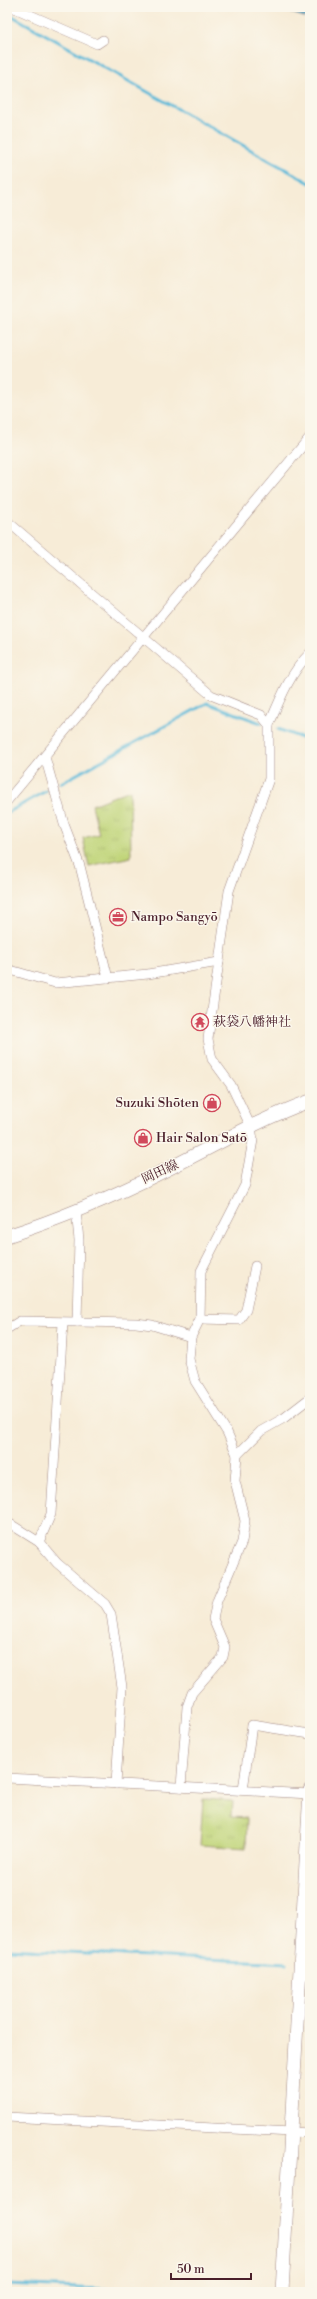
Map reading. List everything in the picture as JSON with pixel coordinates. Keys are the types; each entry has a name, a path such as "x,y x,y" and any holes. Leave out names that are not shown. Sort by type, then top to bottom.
{"street":[{"path":"12,7 97,44 102,40"},
{"path":"7,801 310,438"},
{"path":"7,521 211,695 261,715 269,725"},
{"path":"181,1787 187,1707 192,1693 223,1657 225,1647 212,1619 217,1601 242,1542 245,1521 235,1481 237,1455 226,1432 195,1381 189,1359 191,1337 200,1319 201,1271 245,1185 253,1140 251,1127 231,1085 212,1059 208,1039 229,891 269,779 269,725 280,697 298,665 310,653"},
{"path":"45,757 64,824 80,866 108,978"},
{"path":"7,969 55,982 148,974 219,962"},
{"name":"岡田線","path":"7,1236 76,1210 162,1172 251,1127 310,1101"},
{"path":"76,1210 79,1240 76,1322"},
{"path":"200,1319 239,1320 246,1310 255,1266"},
{"path":"7,1328 20,1321 152,1325 191,1337"},
{"path":"40,1542 51,1514 62,1323"},
{"path":"237,1455 261,1431 284,1418 310,1398"},
{"path":"7,1522 40,1542 57,1563 105,1604 111,1614 122,1687 116,1784"},
{"path":"243,1790 252,1725 310,1734"},
{"path":"7,1778 310,1793 289,2132 282,2292"},
{"path":"7,2117 310,2133"}],"green space":[{"path":"130,790 131,857 89,866 83,838 99,834 92,805"},
{"path":"203,1799 233,1801 232,1817 247,1818 246,1848 200,1845"}],"water":[{"path":"274,7 310,7 310,19"}],"waterway":[{"path":"7,13 310,183"},
{"path":"61,783 207,703 261,723"},
{"path":"278,729 310,741"},
{"path":"7,813 46,791"},
{"path":"7,1949 287,1963"},
{"path":"7,2285 171,2292"}],"place":[{"name":"Nampo Sangyō","path":"118,917"},
{"name":"萩袋八幡神社","path":"200,1022"},
{"name":"Suzuki Shōten","path":"212,1103"},
{"name":"Hair Salon Satō","path":"143,1138"}]}
